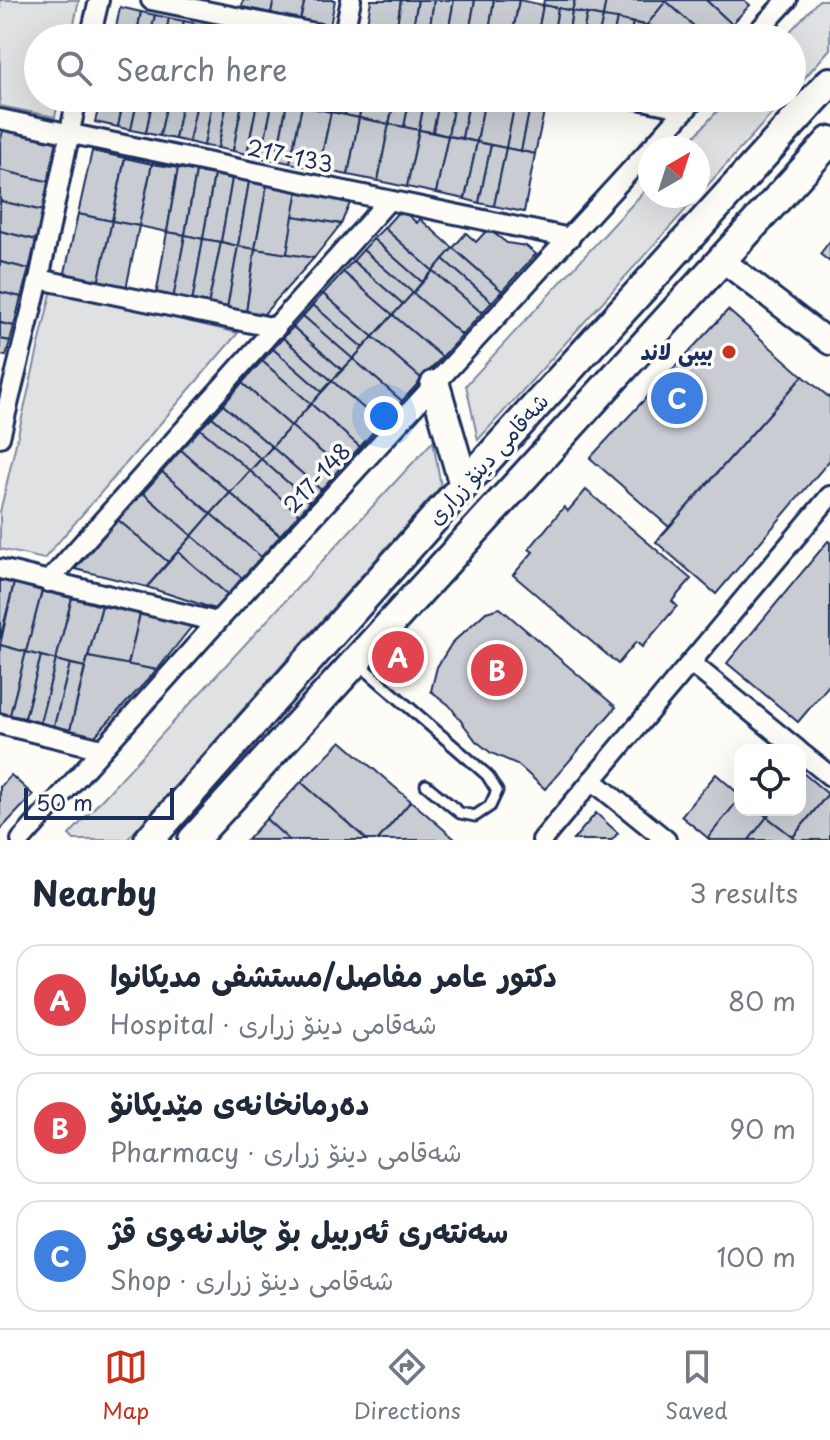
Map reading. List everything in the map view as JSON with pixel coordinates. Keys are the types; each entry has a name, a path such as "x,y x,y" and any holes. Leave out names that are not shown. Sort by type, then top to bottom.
{"main road":[{"name":"شەقامی دینۆ زراری","path":"806,108 830,82"},
{"name":"شەقامی دینۆ زراری","path":"149,840 464,485 803,112"},
{"name":"شەقامی دینۆ زراری","path":"193,840 830,141"},
{"path":"435,385 464,485"}],"street":[{"path":"93,24 99,0"},
{"path":"151,0 272,24"},
{"path":"345,24 351,0"},
{"path":"765,24 787,0"},
{"path":"0,437 39,279 74,112"},
{"name":"217-148","path":"663,136 684,112"},
{"name":"217-133","path":"0,119 570,238"},
{"name":"217-148","path":"21,840 638,163"},
{"path":"48,582 388,201"},
{"path":"722,260 830,343"},
{"path":"39,279 276,328"},
{"path":"542,840 830,496"},
{"path":"0,569 217,622"},
{"path":"691,663 790,744"},
{"path":"0,724 102,749"},
{"path":"806,755 826,765"},
{"path":"592,780 666,840"}],"lane":[{"path":"356,661 487,775 497,791 490,806 475,816 460,813 426,785"}],"shaded area":[{"path":"0,0 79,0 74,24 24,24 24,111 0,106"},
{"path":"819,0 830,0 830,49 806,76 806,24 797,24"},
{"path":"30,112 56,112 55,117"},
{"path":"716,112 773,112 710,183 710,136 695,136"},
{"path":"638,198 638,208 687,208 478,440 466,385"},
{"path":"52,289 238,333 44,559 0,549 0,512"},
{"path":"433,441 441,486 127,840 74,840 69,835"}],"building":[{"path":"243,0 274,0 271,13 242,7"},
{"path":"274,0 305,0 300,20 271,13"},
{"path":"305,0 335,0 330,24 300,20"},
{"path":"371,0 401,0 397,24 367,24"},
{"path":"401,0 418,0 414,24 397,24"},
{"path":"418,0 434,0 430,24 414,24"},
{"path":"434,0 454,0 450,24 430,24"},
{"path":"454,0 475,0 471,24 450,24"},
{"path":"475,0 494,0 490,24 471,24"},
{"path":"494,0 519,0 515,24 490,24"},
{"path":"519,0 543,5 540,24 515,24"},
{"path":"544,0 575,0 572,11 543,5"},
{"path":"575,0 606,0 603,17 572,11"},
{"path":"606,0 666,1 648,24 603,17"},
{"path":"706,0 732,24 691,24 666,1"},
{"path":"706,0 744,0 750,5 732,24"},
{"path":"666,1 691,24 648,24"},
{"path":"543,5 558,8 555,24 540,24"},
{"path":"120,7 141,12 139,24 117,24"},
{"path":"558,8 572,11 570,24 555,24"},
{"path":"572,11 587,14 585,24 570,24"},
{"path":"141,12 155,15 153,24 139,24"},
{"path":"587,14 603,17 601,24 585,24"},
{"path":"155,15 169,18 168,24 153,24"},
{"path":"603,17 617,19 616,24 601,24"},
{"path":"169,18 184,21 183,24 168,24"},
{"path":"617,19 633,23 633,24 616,24"},
{"path":"98,112 121,112 118,127 95,122"},
{"path":"121,112 135,112 131,130 118,127"},
{"path":"135,112 150,112 146,133 131,130"},
{"path":"150,112 165,112 160,136 146,133"},
{"path":"165,112 180,112 175,139 160,136"},
{"path":"180,112 195,112 189,142 175,139"},
{"path":"195,112 210,112 204,146 189,142"},
{"path":"210,112 225,112 218,148 204,146"},
{"path":"225,112 240,112 233,151 218,148"},
{"path":"240,112 255,112 247,154 233,151"},
{"path":"255,112 271,112 261,158 247,154"},
{"path":"271,112 285,112 276,160 261,158"},
{"path":"285,112 301,112 290,163 276,160"},
{"path":"301,112 331,112 319,169 290,163"},
{"path":"331,112 359,118 348,175 319,169"},
{"path":"346,112 360,112 359,118 345,115"},
{"path":"360,112 392,112 389,124 359,118"},
{"path":"392,112 407,112 404,127 389,124"},
{"path":"407,112 422,112 419,130 404,127"},
{"path":"422,112 437,112 433,132 419,130"},
{"path":"437,112 452,112 448,136 433,132"},
{"path":"452,112 467,112 462,138 448,136"},
{"path":"467,112 482,112 477,142 462,138"},
{"path":"482,112 513,112 506,148 477,142"},
{"path":"513,112 529,112 521,151 506,148"},
{"path":"529,112 544,112 535,154 521,151"},
{"path":"359,118 389,124 378,181 348,175"},
{"path":"389,124 419,130 407,187 378,181"},
{"path":"3,130 59,143 50,182 0,170"},
{"path":"419,130 448,136 436,193 407,187"},
{"path":"448,136 477,142 465,199 436,193"},
{"path":"477,142 491,145 479,203 465,199"},
{"path":"491,145 506,148 494,206 479,203"},
{"path":"506,148 535,154 524,212 494,206"},
{"path":"92,151 125,158 112,221 78,214"},
{"path":"125,158 152,164 139,226 112,221"},
{"path":"152,164 178,168 167,232 139,226"},
{"path":"178,168 196,172 185,235 167,232"},
{"path":"0,170 50,182 43,211 0,201"},
{"path":"196,172 214,175 203,239 185,235"},
{"path":"214,175 232,179 221,242 203,239"},
{"path":"232,179 249,182 238,246 221,242"},
{"path":"249,182 267,185 255,249 238,246"},
{"path":"267,185 298,190 287,254 255,249"},
{"path":"298,190 351,201 341,224 293,216"},
{"path":"0,201 43,211 36,240 0,231"},
{"path":"401,209 417,223 420,219 453,248 433,271 384,228"},
{"path":"78,214 112,221 98,284 64,277"},
{"path":"293,216 341,224 314,258 287,254"},
{"path":"112,221 139,226 126,289 98,284"},
{"path":"384,228 433,271 422,282 373,239"},
{"path":"488,229 507,243 526,246 536,254 502,291 453,248 466,233 476,242"},
{"path":"0,231 36,240 29,269 0,262"},
{"path":"167,232 185,235 173,300 156,296"},
{"path":"185,235 203,239 192,303 173,300"},
{"path":"203,239 221,242 208,306 192,303"},
{"path":"373,239 422,282 413,293 363,250"},
{"path":"830,241 830,262 820,254"},
{"path":"221,242 238,246 227,309 208,306"},
{"path":"238,246 255,249 246,313 227,309"},
{"path":"453,248 502,291 492,302 443,259"},
{"path":"255,249 314,258 263,315 246,313"},
{"path":"363,250 413,293 403,304 353,261"},
{"path":"443,259 492,302 482,313 433,271"},
{"path":"353,261 403,304 393,315 343,272"},
{"path":"0,262 29,269 21,297 0,292"},
{"path":"433,271 482,313 462,335 413,293"},
{"path":"343,272 393,315 373,337 323,294"},
{"path":"0,292 21,297 14,326 0,323"},
{"path":"413,293 462,335 442,357 393,315"},
{"path":"323,294 373,337 363,348 313,305"},
{"path":"313,305 363,348 353,359 303,316"},
{"path":"728,310 803,376 669,527 590,458"},
{"path":"393,315 442,357 422,379 373,337"},
{"path":"303,316 353,359 342,370 293,327"},
{"path":"0,323 14,326 10,341 0,339"},
{"path":"293,327 342,370 332,381 283,338"},
{"path":"373,337 422,379 402,401 353,359"},
{"path":"283,338 332,381 322,392 273,349"},
{"path":"0,339 10,341 6,356 0,355"},
{"path":"273,349 322,392 311,404 262,361"},
{"path":"353,359 402,401 381,423 332,381"},
{"path":"262,361 311,404 291,426 242,383"},
{"path":"803,376 830,398 830,460 716,594 656,542"},
{"path":"332,381 381,423 360,447 311,404"},
{"path":"242,383 291,426 272,447 223,405"},
{"path":"311,404 360,447 340,468 291,426"},
{"path":"223,405 272,447 261,459 212,417"},
{"path":"212,417 261,459 250,471 200,429"},
{"path":"291,426 340,468 321,490 272,447"},
{"path":"200,429 250,471 230,493 181,450"},
{"path":"272,447 321,490 310,502 261,459"},
{"path":"181,450 230,493 211,514 162,472"},
{"path":"261,459 310,502 299,514 250,471"},
{"path":"250,471 299,514 280,535 230,493"},
{"path":"162,472 211,514 192,536 143,493"},
{"path":"586,490 691,579 672,601 677,606 642,647 636,642 618,664 513,575 533,552 529,549 564,507 568,511"},
{"path":"143,493 192,536 168,562 118,520"},
{"path":"230,493 280,536 261,557 211,514"},
{"path":"211,514 261,557 242,578 192,536"},
{"path":"118,520 168,562 147,587 75,569"},
{"path":"192,536 242,578 228,595 178,552"},
{"path":"828,541 830,684 798,722 727,663"},
{"path":"178,552 228,595 215,609 147,587"},
{"path":"0,579 14,583 0,639"},
{"path":"14,583 42,591 26,652 0,645"},
{"path":"42,591 72,598 56,660 26,652"},
{"path":"72,598 102,606 85,667 56,660"},
{"path":"102,606 140,614 128,665 88,657"},
{"path":"500,608 616,707 545,789 517,764 491,753 476,741 449,705 431,691 437,667 452,643 486,612"},
{"path":"140,614 192,626 157,670 128,665"},
{"path":"0,645 26,652 10,715 0,712"},
{"path":"26,652 41,656 25,718 10,715"},
{"path":"41,656 56,660 40,723 25,718"},
{"path":"88,657 157,670 93,738 70,730"},
{"path":"56,660 70,664 54,726 40,723"},
{"path":"70,664 85,667 70,730 54,726"},
{"path":"341,741 411,801 378,840 367,840 301,782"},
{"path":"716,774 734,790 734,806 708,838 681,816"},
{"path":"11,775 33,795 0,830 0,787"},
{"path":"806,776 828,794 793,837 767,817 806,816"},
{"path":"301,782 367,840 289,840 266,819"},
{"path":"828,794 830,840 796,840 793,837"},
{"path":"411,801 456,840 378,840"},
{"path":"734,806 734,816 767,817 749,840 708,838"},
{"path":"596,813 618,833 612,840 573,840"},
{"path":"767,817 793,837 791,840 749,840"},
{"path":"266,819 289,840 247,840"}],"place":[{"name":"بيبى لاند","path":"729,352"},
{"name":"سەنتەری ئەربیل بۆ چاندنەوی قژ","path":"677,398"},
{"name":"دكتور عامر مفاصل/مستشفى مديكانوا","path":"398,657"},
{"name":"دەرمانخانەی مێدیکانۆ","path":"497,670"}]}
